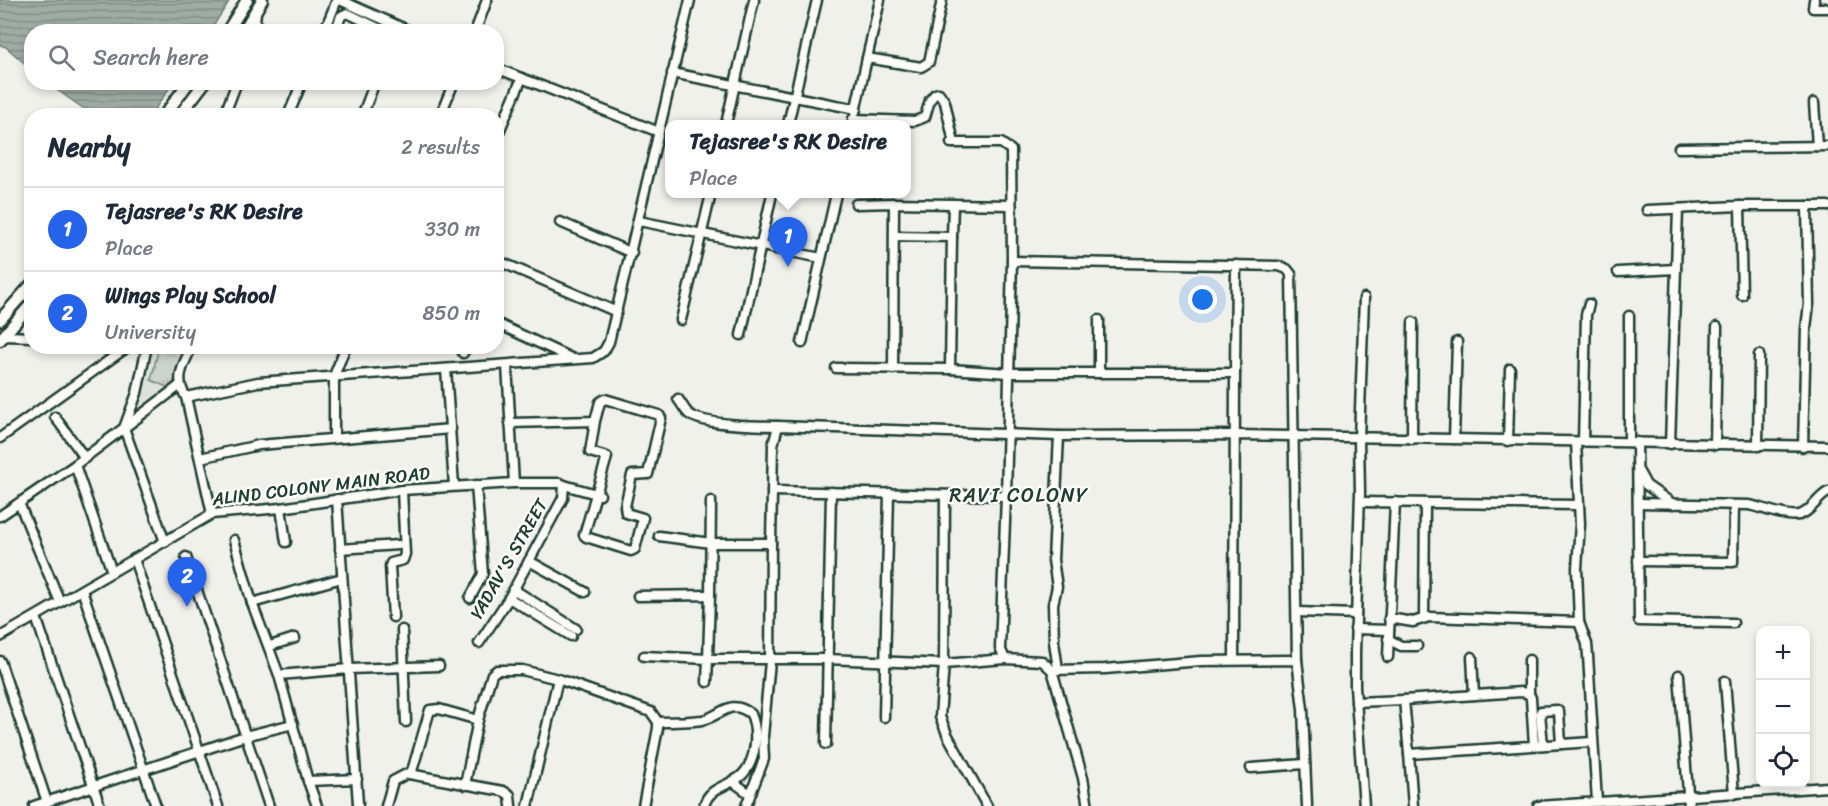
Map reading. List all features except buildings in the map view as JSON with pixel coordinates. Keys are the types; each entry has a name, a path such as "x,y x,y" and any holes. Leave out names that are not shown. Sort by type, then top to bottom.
{"street":[{"path":"248,24 262,0"},
{"path":"328,24 338,0 354,11 384,24"},
{"path":"478,24 487,0"},
{"path":"186,397 258,382 573,360 593,358 604,351 609,342 632,254 690,0"},
{"path":"727,120 754,0"},
{"path":"789,120 817,0"},
{"path":"852,120 880,0"},
{"path":"867,58 921,67 929,62 942,0"},
{"path":"1814,0 1813,8 1828,8"},
{"path":"232,24 246,3 256,12"},
{"path":"339,24 344,14 354,11"},
{"path":"255,24 256,12"},
{"path":"504,71 659,132"},
{"path":"672,73 855,109"},
{"path":"504,120 522,78"},
{"path":"170,108 183,90"},
{"path":"185,108 199,90"},
{"path":"227,108 234,90"},
{"path":"291,108 299,90"},
{"path":"365,108 372,90"},
{"path":"443,108 451,90"},
{"path":"911,121 925,117 930,100 939,93 945,102 952,143 1001,143 1011,150 1012,261 1000,648 1005,659"},
{"path":"1814,103 1817,146"},
{"path":"1680,148 1828,146"},
{"path":"681,320 710,198"},
{"path":"741,334 771,198"},
{"path":"802,342 835,198"},
{"path":"893,369 894,203"},
{"path":"856,204 1010,205"},
{"path":"950,369 953,204"},
{"path":"1740,206 1742,295"},
{"path":"1647,210 1740,206 1828,206"},
{"path":"1803,447 1806,328 1809,304 1807,206"},
{"path":"1670,444 1678,210"},
{"path":"639,221 821,258"},
{"path":"560,222 632,254"},
{"path":"894,236 952,237"},
{"path":"1012,261 1279,266 1287,269 1291,274 1297,660 1303,710 1307,806"},
{"path":"504,263 617,312"},
{"path":"1234,660 1236,265"},
{"path":"1618,272 1676,269"},
{"path":"0,320 24,293"},
{"path":"1364,298 1355,629 1356,702 1364,806"},
{"path":"1589,304 1586,315 1580,442 1580,524 1577,568 1579,622 1587,644 1597,802"},
{"path":"2,338 24,312"},
{"path":"1629,316 1633,442 1638,469 1639,621 1733,623"},
{"path":"1099,320 1099,373"},
{"path":"1412,439 1413,322"},
{"path":"504,327 573,360"},
{"path":"1715,445 1717,327"},
{"path":"2,338 24,337"},
{"path":"1454,439 1457,342"},
{"path":"0,438 118,354"},
{"path":"145,354 137,393 124,428 165,542"},
{"path":"189,354 179,378 179,386 186,397 212,514"},
{"path":"334,438 334,375 343,354"},
{"path":"1758,446 1759,355"},
{"path":"507,365 514,483"},
{"path":"836,368 950,369 1009,373 1235,373"},
{"path":"446,369 454,486"},
{"path":"1508,441 1510,369"},
{"path":"0,516 85,458 179,386"},
{"path":"605,399 658,415 661,418 648,474 632,475 625,506 627,513 643,518 635,549 631,551 586,537 585,531 598,494 607,457 590,452 596,421 600,402 605,399"},
{"path":"678,399 687,413 697,419 778,426 1059,436 1235,435 1828,446"},
{"path":"55,417 85,458"},
{"path":"510,423 596,421"},
{"path":"746,806 764,759 763,736 770,661 773,445 778,426"},
{"path":"200,458 259,445 451,429"},
{"path":"1059,436 1053,560 1057,587 1053,603 1055,669 1088,806"},
{"path":"75,465 112,572"},
{"path":"1638,469 1646,485 1673,504"},
{"name":"ALIND COLONY MAIN ROAD","path":"1,634 212,514 282,508 402,490 454,486 560,483 565,488 598,494"},
{"path":"470,598 483,574 476,485"},
{"name":"YADAV'S STREET","path":"479,643 511,594 563,498 565,488"},
{"path":"393,617 390,566 391,563 405,558 402,490"},
{"path":"772,490 1006,496"},
{"path":"826,744 831,492"},
{"path":"1638,503 1734,505 1764,508 1792,516 1801,515 1828,492"},
{"path":"884,717 889,493"},
{"path":"945,496 944,664 940,717 987,806"},
{"path":"337,499 358,804"},
{"path":"707,682 711,501"},
{"path":"1360,502 1580,505"},
{"path":"1388,657 1395,502"},
{"path":"1424,618 1425,502"},
{"path":"19,503 60,602"},
{"path":"1638,561 1733,562 1734,505"},
{"path":"282,508 286,542"},
{"path":"659,536 711,543 771,543"},
{"path":"234,540 252,603 270,646 317,806"},
{"path":"340,549 398,545"},
{"path":"186,556 269,806"},
{"path":"134,560 218,806"},
{"path":"529,561 585,592"},
{"path":"252,603 342,578"},
{"path":"82,590 156,806"},
{"path":"511,594 574,633"},
{"path":"638,596 710,595"},
{"path":"1297,612 1356,614"},
{"path":"36,616 100,806"},
{"path":"1389,618 1413,622 1424,618 1579,622"},
{"path":"1355,629 1389,634 1401,646 1417,646"},
{"path":"402,630 406,722"},
{"path":"270,646 295,638"},
{"path":"644,656 770,661 827,659 944,664 1005,659 1042,661 1055,669 1106,669 1234,660 1297,660"},
{"path":"1472,657 1474,695"},
{"path":"1529,660 1529,694 1540,743"},
{"path":"0,661 46,802"},
{"path":"279,675 349,669 439,666"},
{"path":"465,785 477,720 492,674 497,670 522,670 558,679 651,712 658,722 643,806"},
{"path":"1678,675 1688,801"},
{"path":"409,774 503,791 510,795 512,804 528,806 558,679"},
{"path":"1725,681 1734,794"},
{"path":"1356,702 1522,692 1529,694"},
{"path":"1404,700 1413,806"},
{"path":"658,722 704,720 727,708 736,707 751,714 755,734 752,759 743,774 715,789 706,798 704,806"},
{"path":"386,806 393,781 412,771 430,710 439,709 477,720"},
{"path":"1540,743 1541,711 1557,710 1559,712 1561,741"},
{"path":"34,806 245,736 293,724"},
{"path":"1409,753 1561,741 1592,742"},
{"path":"1251,768 1305,764"},
{"path":"745,770 756,780"},
{"path":"308,781 357,779"},
{"path":"732,781 750,794"},
{"path":"1538,806 1597,802 1688,801 1734,794 1828,787"}],"shaded area":[{"path":"0,0 230,0 215,24 24,24 24,63 6,47 0,45"},
{"path":"57,90 168,90 156,108 83,108"},
{"path":"145,354 190,354 179,386 124,428"}],"green space":[{"path":"157,354 184,354 171,389 151,380"}],"place":[{"name":"Tejasree's RK Desire","path":"788,267"},
{"name":"Wings Play School","path":"187,607"}],"district":[{"name":"RAVI COLONY","path":"1019,495"}]}
